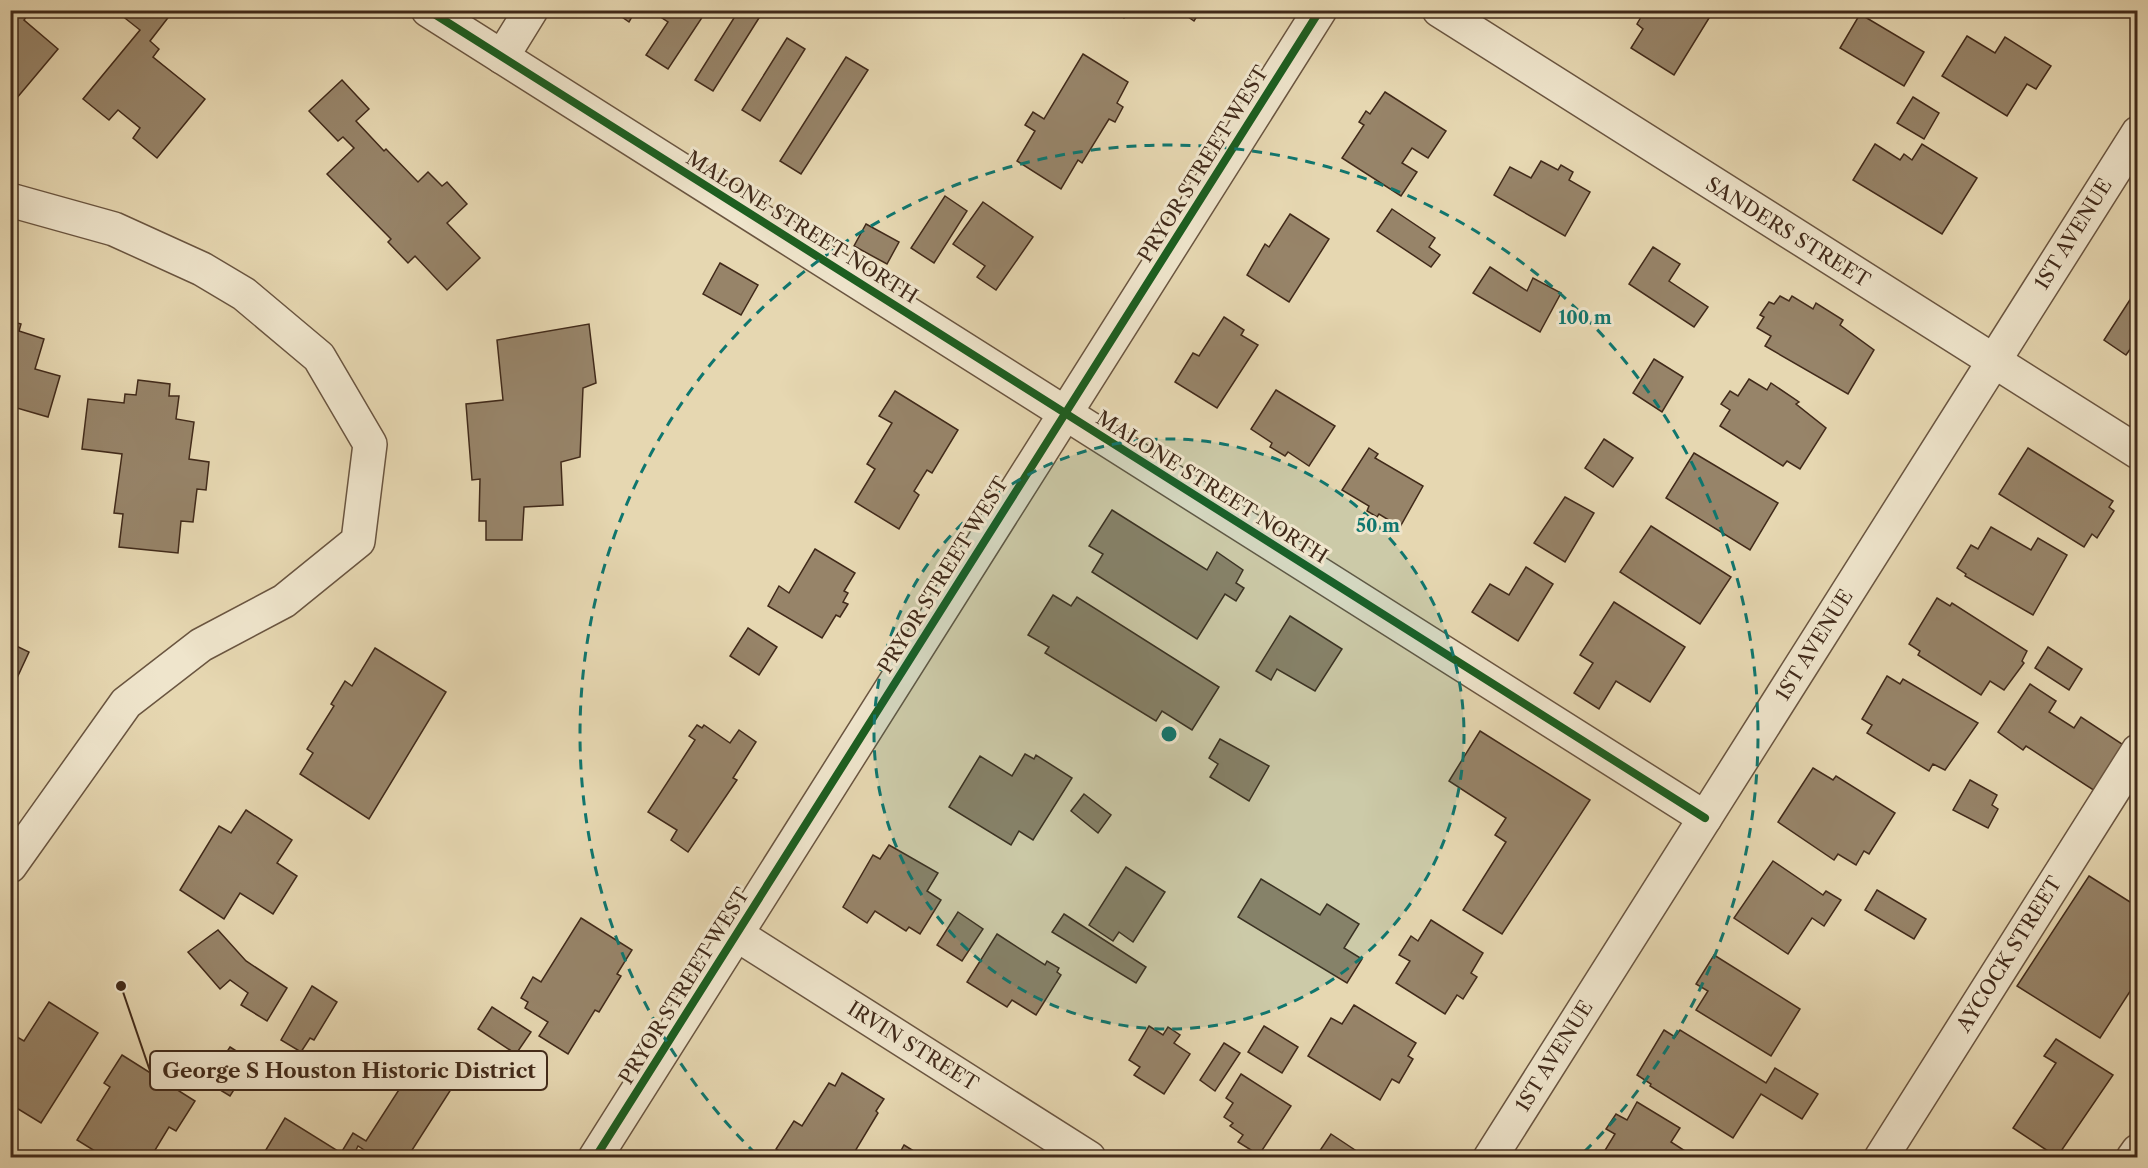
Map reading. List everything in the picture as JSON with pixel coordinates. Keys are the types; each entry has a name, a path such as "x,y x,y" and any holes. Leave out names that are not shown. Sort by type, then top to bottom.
{"street":[{"name":"MALONE STREET NORTH","path":"428,10 1705,818"},
{"path":"502,57 531,10"},
{"name":"PRYOR STREET WEST","path":"595,1158 1320,10"},
{"name":"SANDERS STREET","path":"1439,10 2138,452"},
{"name":"1ST AVENUE","path":"1490,1158 2138,133"},
{"path":"10,200 114,229 202,268 244,294 319,357 370,444 358,541 284,601 201,645 126,703 10,866"},
{"name":"AYCOCK STREET","path":"1881,1158 2138,751"},
{"name":"IRVIN STREET","path":"736,934 1089,1158"},
{"path":"2133,1158 2138,1151"}],"building":[{"path":"10,10 31,10 24,20 58,49 16,99 10,95"},
{"path":"125,10 174,10 150,41 159,49 153,57 205,99 157,158 133,138 140,128 118,110 109,120 83,99 140,30 121,15"},
{"path":"612,10 636,10 629,22"},
{"path":"659,10 707,10 668,69 646,55 668,22 656,14"},
{"path":"739,10 764,10 713,91 695,80"},
{"path":"1113,10 1129,10 1124,18"},
{"path":"1178,10 1201,10 1194,21"},
{"path":"1645,10 1714,10 1674,75 1631,48 1643,29 1637,24"},
{"path":"1860,14 1924,52 1904,86 1840,48"},
{"path":"1967,36 1995,53 2005,37 2051,66 2036,89 2027,84 2007,116 1942,76"},
{"path":"787,38 805,49 760,121 742,110"},
{"path":"1083,54 1128,82 1117,103 1123,107 1115,122 1109,119 1082,163 1078,160 1061,189 1017,161 1035,131 1025,125 1033,112 1044,119"},
{"path":"846,57 868,70 801,174 780,161"},
{"path":"342,80 369,109 356,121 384,151 386,149 418,182 428,172 442,186 447,182 467,204 447,223 480,258 447,290 415,256 408,263 388,242 391,239 327,174 354,148 343,137 338,141 309,111"},
{"path":"1385,92 1446,131 1428,158 1412,148 1402,163 1417,172 1401,196 1342,158 1364,125 1359,122 1366,111 1370,114"},
{"path":"1913,97 1939,113 1924,139 1897,123"},
{"path":"1875,144 1900,160 1904,154 1912,160 1922,144 1977,178 1942,234 1853,180"},
{"path":"1541,161 1558,170 1561,165 1573,172 1569,180 1590,192 1565,236 1494,195 1510,167 1531,178"},
{"path":"945,196 967,211 934,263 911,248"},
{"path":"983,202 1033,237 996,290 977,277 985,266 953,244"},
{"path":"1392,209 1435,238 1429,247 1440,255 1431,267 1377,231"},
{"path":"1290,214 1329,239 1289,302 1247,275 1265,244 1269,247"},
{"path":"866,224 899,242 887,264 854,246"},
{"path":"1653,247 1680,264 1669,281 1708,307 1694,327 1629,284"},
{"path":"720,263 758,285 741,315 703,294"},
{"path":"1490,267 1527,291 1533,278 1561,293 1540,332 1473,293"},
{"path":"2135,292 2138,293 2138,352 2131,348 2126,355 2104,340"},
{"path":"1780,296 1789,301 1792,296 1813,309 1816,303 1843,320 1840,325 1874,350 1848,394 1765,346 1771,336 1757,328 1764,317 1760,315 1769,302 1774,304"},
{"path":"1224,317 1244,330 1241,335 1258,345 1217,408 1175,382 1193,353 1199,356"},
{"path":"10,321 21,324 19,331 44,339 35,369 60,376 48,417 10,406"},
{"path":"589,324 596,383 583,388 580,457 561,462 563,505 524,507 522,540 486,540 486,521 479,521 480,479 472,480 466,404 503,400 497,340"},
{"path":"1654,359 1683,377 1662,412 1633,393"},
{"path":"1749,379 1767,390 1771,383 1799,402 1796,404 1826,428 1800,469 1787,461 1783,466 1720,426 1730,410 1721,404 1730,391 1738,396"},
{"path":"138,380 170,384 169,396 179,396 176,419 194,422 189,459 209,462 206,490 197,489 193,522 181,521 178,553 119,547 123,514 114,513 122,454 82,449 88,399 124,403 125,394 136,395"},
{"path":"1276,390 1335,426 1309,466 1288,452 1285,456 1270,447 1272,443 1251,429"},
{"path":"895,391 958,430 932,473 927,470 914,491 919,495 899,529 855,502 875,469 867,464 892,423 879,416"},
{"path":"1604,439 1633,458 1613,487 1585,468"},
{"path":"1369,448 1378,454 1375,458 1423,486 1400,527 1379,514 1377,517 1367,511 1369,506 1342,490"},
{"path":"2028,448 2113,501 2109,507 2114,511 2097,538 2092,534 2084,547 1999,494"},
{"path":"1694,453 1778,503 1750,550 1666,498"},
{"path":"1565,497 1594,513 1565,562 1534,543"},
{"path":"1112,510 1207,570 1217,552 1243,570 1236,583 1244,588 1236,601 1225,594 1197,639 1092,572 1103,554 1089,546"},
{"path":"1651,526 1731,577 1700,624 1620,572"},
{"path":"1991,527 2031,550 2038,538 2067,555 2033,615 1965,576 1966,574 1957,568 1971,545 1978,549"},
{"path":"815,549 855,573 844,591 848,593 843,602 848,604 840,617 836,615 822,638 768,606 779,586 789,593"},
{"path":"1526,567 1553,584 1518,641 1472,612 1490,584 1509,595"},
{"path":"1053,595 1071,606 1077,597 1219,687 1192,730 1162,711 1156,721 1045,653 1049,647 1028,635"},
{"path":"1937,598 1950,606 1952,603 2027,651 2022,661 2024,663 2004,690 1990,681 1981,695 1918,655 1920,651 1909,644"},
{"path":"1614,602 1685,647 1650,702 1616,681 1599,709 1574,693 1593,663 1580,655"},
{"path":"1290,616 1342,649 1315,691 1277,669 1271,680 1256,671"},
{"path":"748,628 777,647 759,675 730,656"},
{"path":"10,643 29,652 10,693"},
{"path":"2048,647 2082,669 2069,690 2035,668"},
{"path":"375,648 446,692 369,819 300,774 313,753 307,749 334,706 331,704 345,681 352,686"},
{"path":"1887,676 1900,684 1903,679 1978,723 1945,770 1933,764 1929,771 1867,733 1872,725 1862,719"},
{"path":"2030,684 2056,701 2049,712 2074,728 2081,717 2125,746 2098,793 2026,746 2023,750 1998,732"},
{"path":"697,725 702,728 704,725 730,743 739,730 756,742 733,778 737,780 688,852 671,840 677,830 648,812 695,740 689,736"},
{"path":"1480,731 1590,800 1502,934 1463,910 1506,842 1495,835 1506,818 1449,781"},
{"path":"1220,739 1269,766 1249,801 1210,777 1218,764 1209,758"},
{"path":"1025,754 1034,759 1036,755 1072,778 1033,840 1019,831 1011,845 949,807 980,756 1012,776"},
{"path":"1813,768 1833,780 1836,776 1895,813 1869,854 1864,851 1856,865 1838,854 1834,860 1778,822"},
{"path":"1970,780 1997,795 1992,805 1998,809 1988,828 1953,810"},
{"path":"1084,794 1111,815 1098,833 1071,811"},
{"path":"246,810 292,840 277,863 297,876 273,914 240,893 224,919 180,890 219,826 231,833"},
{"path":"889,845 938,873 927,891 941,900 920,934 909,927 906,931 875,911 867,923 843,907 873,855 880,859"},
{"path":"1773,861 1823,895 1826,891 1841,900 1824,926 1812,918 1788,954 1734,918"},
{"path":"1126,867 1165,892 1133,942 1119,932 1113,941 1089,925"},
{"path":"2089,876 2138,907 2138,979 2100,1038 2017,986"},
{"path":"1261,879 1320,915 1327,904 1359,924 1344,948 1362,959 1347,983 1238,917"},
{"path":"1877,890 1926,919 1914,939 1865,910"},
{"path":"958,912 983,929 962,961 937,945"},
{"path":"1064,914 1146,967 1136,983 1052,932"},
{"path":"581,918 632,950 617,974 621,976 599,1012 595,1010 568,1054 539,1036 548,1022 525,1008 528,1002 521,998 533,977 541,982"},
{"path":"1431,920 1483,953 1471,973 1477,977 1463,999 1457,995 1445,1014 1396,983 1410,961 1399,955 1411,936 1418,941"},
{"path":"218,930 246,961 287,988 267,1021 241,1005 248,993 230,980 220,989 188,952"},
{"path":"997,934 1045,965 1047,961 1059,968 1057,972 1061,975 1036,1015 1012,1000 1007,1007 967,982"},
{"path":"1714,955 1800,1009 1771,1056 1696,1010 1708,991 1696,984"},
{"path":"312,986 337,1002 314,1040 310,1038 301,1052 281,1040"},
{"path":"49,1002 98,1033 41,1123 10,1104 10,1033 24,1041"},
{"path":"1354,1005 1416,1043 1408,1056 1413,1059 1399,1083 1392,1079 1380,1100 1308,1056 1331,1018 1342,1024"},
{"path":"492,1007 531,1032 516,1054 478,1029"},
{"path":"1149,1026 1163,1035 1168,1027 1180,1035 1174,1043 1190,1054 1164,1094 1134,1075 1140,1067 1129,1060"},
{"path":"1264,1026 1298,1047 1282,1073 1248,1052"},
{"path":"1664,1030 1675,1037 1680,1030 1766,1083 1775,1068 1818,1094 1802,1119 1761,1094 1733,1138 1650,1086 1651,1084 1637,1075"},
{"path":"2056,1039 2113,1075 2057,1157 2013,1128 2056,1063 2044,1056"},
{"path":"1224,1043 1240,1053 1215,1091 1200,1080"},
{"path":"230,1047 252,1061 230,1096 207,1082"},
{"path":"122,1055 195,1101 176,1131 169,1127 152,1155 156,1158 91,1158 95,1151 77,1140 110,1087 104,1083"},
{"path":"420,1057 457,1080 407,1158 362,1158 359,1156 364,1150 358,1146 352,1158 261,1158 285,1118 341,1153 353,1133 366,1141"},
{"path":"842,1073 884,1099 851,1158 839,1155 837,1158 790,1158 776,1149 794,1121 802,1126 829,1083 835,1086"},
{"path":"1241,1074 1291,1106 1259,1155 1238,1142 1243,1135 1230,1126 1233,1123 1224,1117 1233,1103 1226,1098"},
{"path":"1637,1102 1680,1128 1671,1142 1696,1158 1613,1158 1604,1152 1615,1134 1606,1129 1616,1114 1627,1120"},
{"path":"1331,1134 1367,1158 1315,1158"},
{"path":"904,1145 925,1158 897,1158"}],"cycle path":[{"path":"428,10 1705,818"},
{"path":"595,1158 1320,10"}],"place":[{"name":"George S Houston Historic District","path":"121,986"}]}
